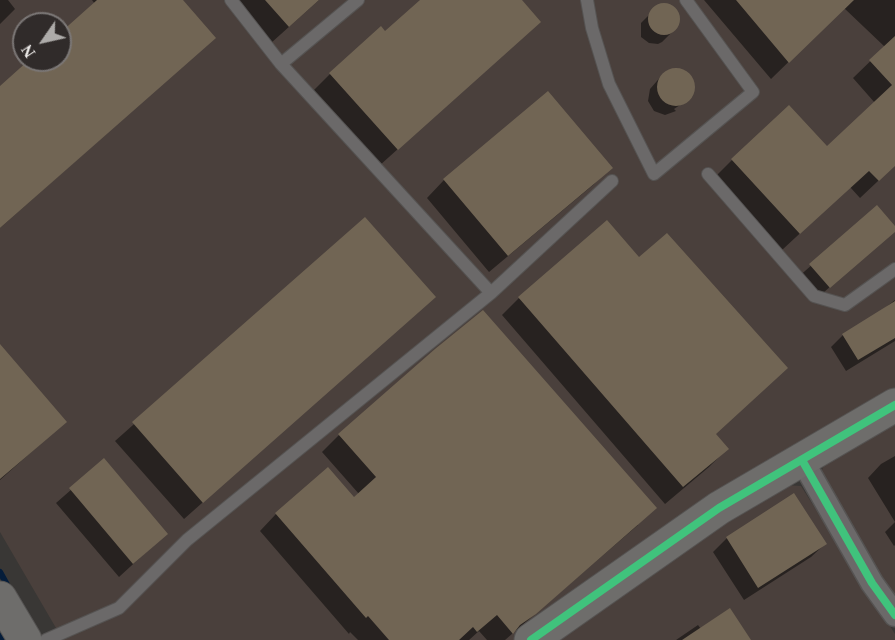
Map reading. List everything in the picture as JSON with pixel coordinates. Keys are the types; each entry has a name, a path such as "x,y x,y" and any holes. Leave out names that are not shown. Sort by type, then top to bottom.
{"street":[{"path":"531,640 719,508 895,405"},
{"path":"802,459 872,583 895,615"},
{"path":"0,598 25,640"}],"lane":[{"path":"231,0 281,64 491,293"},
{"path":"281,64 358,0"},
{"path":"587,0 592,28 609,84 654,174 753,93 686,0"},
{"path":"708,174 814,296 846,305 895,269"},
{"path":"46,640 119,608 187,540 491,293 612,181"}],"shaded area":[{"path":"0,0 895,0 895,393 613,567 514,640 63,640 0,532"},
{"path":"895,414 895,601 818,478 831,451"},
{"path":"784,485 801,486 895,634 895,640 552,640 720,523"}],"building":[{"path":"97,0 183,0 216,38 0,228 0,86 16,72 72,72 72,22"},
{"path":"265,0 319,0 289,27"},
{"path":"420,0 522,0 541,22 398,150 329,73 381,26 385,31"},
{"path":"736,0 854,0 789,63"},
{"path":"664,3 675,8 680,19 675,30 664,35 653,30 648,19 653,8"},
{"path":"895,36 895,166 879,181 869,171 800,234 731,159 789,105 827,146 892,85 869,60"},
{"path":"676,68 690,73 695,87 690,101 676,106 662,101 657,87 662,73"},
{"path":"548,91 613,168 508,256 443,179"},
{"path":"877,205 895,226 895,232 830,288 809,264"},
{"path":"365,217 436,297 203,503 132,422"},
{"path":"607,220 639,257 667,233 788,368 716,434 729,449 683,487 518,297"},
{"path":"895,301 895,338 858,360 842,334"},
{"path":"483,310 657,508 536,614 520,625 513,634 497,615 477,632 473,627 459,640 389,640 368,616 366,618 275,513 328,467 354,497 376,477 338,434"},
{"path":"0,344 67,422 0,479"},
{"path":"104,458 168,534 133,564 69,488"},
{"path":"794,493 827,544 758,588 726,537"},
{"path":"730,608 751,640 682,640"}],"waterway":[{"path":"0,572 10,590"},
{"path":"0,634 4,640"}],"cycle path":[{"path":"531,640 719,508 895,405"},
{"path":"802,460 872,583 895,615"}]}
